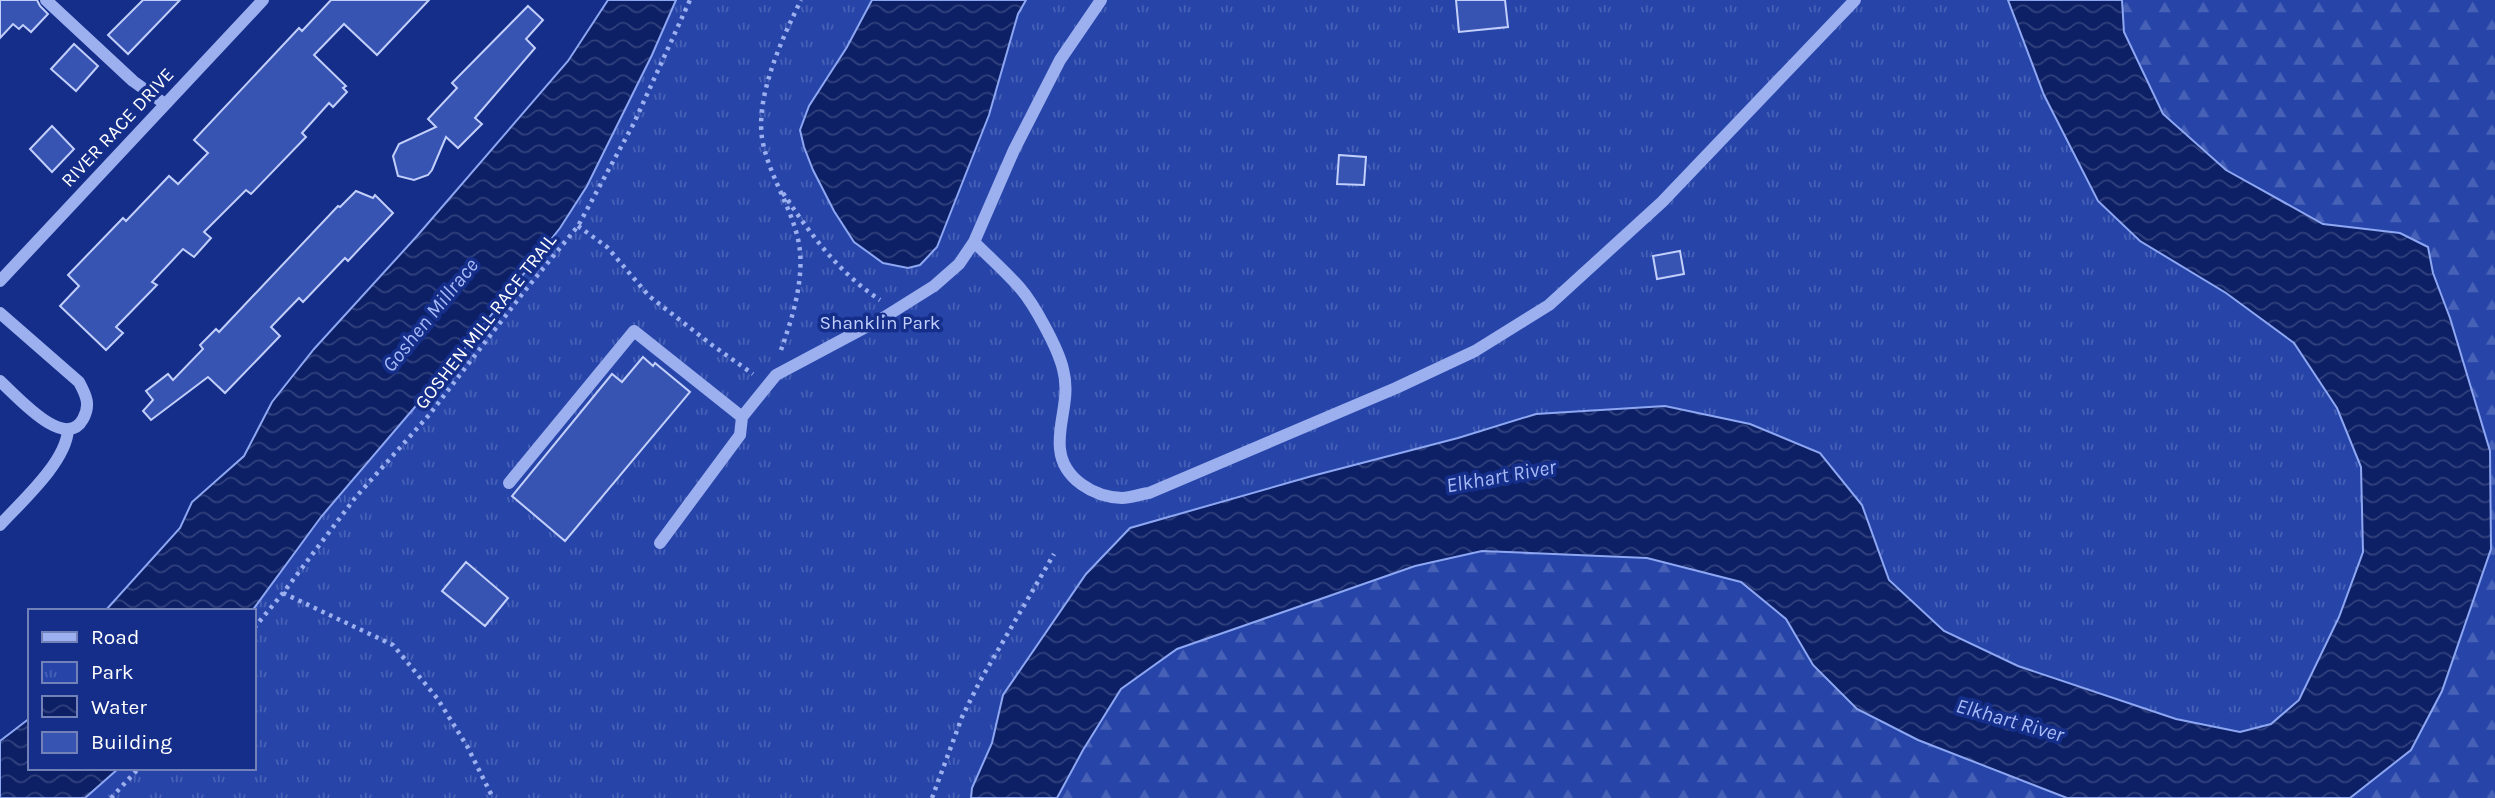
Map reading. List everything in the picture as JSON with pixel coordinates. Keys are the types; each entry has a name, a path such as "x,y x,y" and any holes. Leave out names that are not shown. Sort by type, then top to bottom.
{"street":[{"path":"46,0 132,81 165,104"},
{"name":"RIVER RACE DRIVE","path":"0,281 263,0"},
{"path":"660,543 740,435 742,417 776,375 899,308 934,286 959,264 974,242 1014,150 1060,60 1101,0"},
{"path":"974,242 1022,289 1050,336 1063,369 1066,403 1059,450 1075,481 1105,495 1124,498 1149,493 1396,388 1475,351 1549,305 1662,202 1855,0"},
{"path":"0,313 79,382 87,396 88,408 77,427 68,430 47,423 0,381"},
{"path":"509,483 634,331 742,417"},
{"path":"0,525 54,463 67,443 68,430"}],"path":[{"name":"GOSHEN MILL RACE TRAIL","path":"256,626 355,498 429,415 523,292 578,226 634,123 691,0"},
{"path":"578,226 607,247 649,296 768,384 791,318 800,264 798,240 775,181 762,137 764,94 783,37 801,0"},
{"path":"775,181 810,234 841,268 869,293 899,308"},
{"path":"932,798 962,717 980,681 1054,554"},
{"path":"283,593 393,645 437,698 467,746 494,798"},
{"path":"111,798 137,770"}],"green space":[{"name":"Shanklin Park","path":"676,0 2008,0 2044,95 2098,201 2294,343 2337,408 2361,467 2363,552 2339,617 2299,700 2271,724 2240,732 2176,719 2018,666 1944,631 1889,580 1862,505 1536,414 1130,528 1086,574 1003,695 992,743 972,788 971,798 85,798 117,770 256,770 256,609 253,609 321,517 461,353 560,228 587,186"},
{"path":"2122,0 2495,0 2495,798 2350,798 2411,750 2442,691 2450,318 2433,273 2428,247 2400,233 2323,224 2226,170 2163,114 2124,32"},
{"path":"1481,551 1647,558 1741,582 1786,619 1813,665 1918,740 2067,798 1057,798 1121,689 1177,649 1415,566"}],"water":[{"name":"Goshen Millrace","path":"608,0 676,0 587,186 560,228 461,353 321,517 253,609 107,609 180,528 192,502 244,456 272,402 314,349 417,236 568,61"},
{"path":"872,0 1026,0 1018,14 989,115 937,247 920,265 908,268 883,263 854,242 813,170 800,130 809,106 847,47"},
{"name":"Elkhart River","path":"2008,0 2122,0 2124,32 2163,114 2226,170 2323,224 2400,233 2428,247 2433,273 2450,318 2490,451 2491,549 2442,691 2411,750 2350,798 2067,798 1918,740 1857,709 1813,665 1786,619 1741,582 1647,558 1482,551 1415,566 1177,649 1121,689 1057,798 971,798 972,788 992,743 1003,695 1086,574 1130,528 1536,414 1665,406 1750,424 1820,453 1862,505 1889,580 1944,631 2018,666 2176,719 2240,732 2271,724 2299,700 2339,617 2363,552 2361,467 2337,408 2294,343 2226,293 2140,241 2098,201 2044,95"},
{"path":"28,720 28,770 117,770 85,798 0,798 0,741"}],"building":[{"path":"0,0 37,0 48,14 31,32 23,25 19,29 13,24 0,38"},
{"path":"143,0 180,0 128,54 108,35"},
{"path":"331,0 429,0 377,55 344,24 314,55 346,86 343,88 347,92 333,107 329,103 302,133 306,137 251,194 246,190 204,232 211,238 194,257 183,249 152,282 157,285 116,327 123,333 106,350 60,306 79,286 68,275 123,218 126,221 169,176 178,184 208,153 194,140 299,28 302,31"},
{"path":"1456,0 1505,0 1508,27 1459,32"},
{"path":"528,6 543,20 526,39 535,48 475,118 482,124 458,148 446,137 428,175 414,180 398,176 393,156 399,144 436,127 428,119 457,88 452,83"},
{"path":"74,44 98,66 76,91 51,69"},
{"path":"52,126 74,149 52,172 30,149"},
{"path":"1339,155 1366,157 1364,185 1337,184"},
{"path":"356,191 373,198 375,195 393,213 348,261 345,258 303,302 299,298 271,327 280,336 225,393 208,377 151,420 143,411 153,400 146,391 168,374 173,380 203,349 200,345 216,329 219,332 338,206"},
{"path":"1680,251 1684,274 1657,279 1653,256"},
{"path":"643,357 653,366 655,363 690,392 565,541 512,496 612,374 622,382"},
{"path":"466,562 508,598 485,626 442,591"}]}
